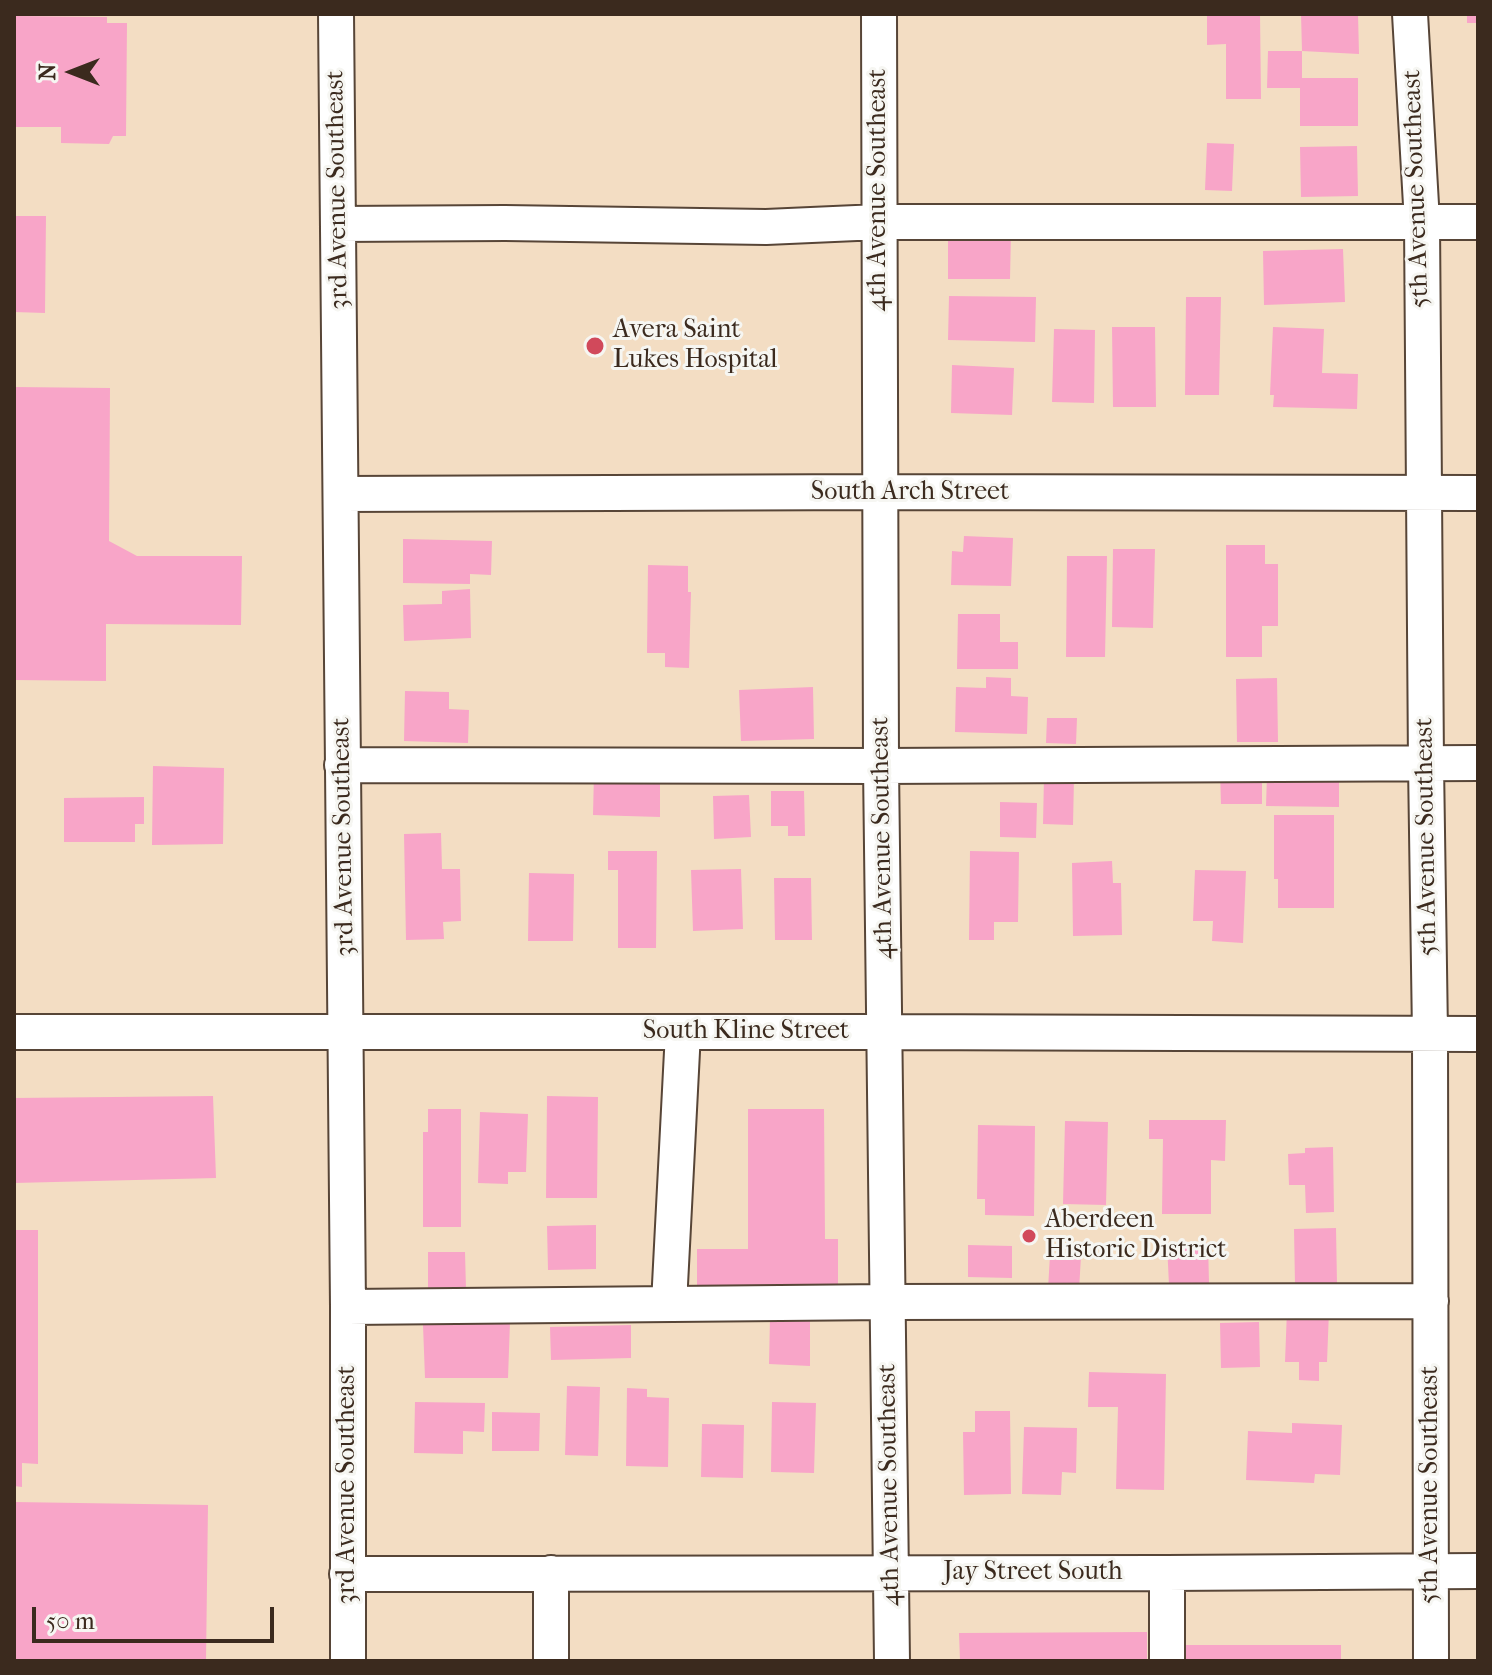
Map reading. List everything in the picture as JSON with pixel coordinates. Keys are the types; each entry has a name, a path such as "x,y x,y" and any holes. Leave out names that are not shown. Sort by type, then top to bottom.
{"street":[{"name":"3rd Avenue Southeast","path":"336,14 346,1032 348,1661"},
{"name":"4th Avenue Southeast","path":"879,14 881,766 892,1661"},
{"name":"5th Avenue Southeast","path":"1410,14 1422,222 1430,1034 1431,1661"},
{"path":"338,224 766,227 879,222 1478,222"},
{"name":"South Arch Street","path":"341,494 1478,493"},
{"path":"342,765 1478,763"},
{"name":"South Kline Street","path":"14,1032 1478,1034"},
{"path":"669,1304 683,1032"},
{"path":"348,1307 1431,1301"},
{"name":"Jay Street South","path":"347,1574 1478,1571"},
{"path":"551,1573 551,1661"},
{"path":"1167,1573 1167,1661"}],"building":[{"path":"1260,14 1261,99 1226,99 1226,44 1207,45 1207,15"},
{"path":"1301,14 1358,14 1359,54 1302,51"},
{"path":"1467,14 1478,14 1478,23 1467,23"},
{"path":"14,16 107,17 107,23 127,23 126,136 113,136 109,144 61,143 61,127 14,127"},
{"path":"1268,51 1302,51 1302,78 1358,78 1358,126 1300,126 1300,88 1267,88"},
{"path":"1207,143 1234,144 1232,191 1205,190"},
{"path":"1357,146 1358,196 1301,197 1300,147"},
{"path":"14,216 46,216 45,313 14,312"},
{"path":"948,230 1011,231 1010,279 948,279"},
{"path":"1343,249 1345,302 1264,305 1263,251"},
{"path":"949,296 1036,297 1035,342 948,340"},
{"path":"1186,297 1221,297 1219,395 1185,395"},
{"path":"1112,327 1155,327 1156,407 1113,407"},
{"path":"1273,327 1324,329 1322,373 1358,374 1357,409 1273,407 1274,395 1270,395"},
{"path":"1054,329 1095,330 1094,403 1052,402"},
{"path":"952,365 1014,368 1012,415 951,413"},
{"path":"14,387 110,388 109,541 137,556 242,556 241,625 106,624 106,681 14,680"},
{"path":"964,536 1013,538 1011,586 951,585 952,551 963,552"},
{"path":"403,539 492,541 491,575 470,574 470,584 403,583"},
{"path":"1226,545 1265,545 1265,564 1278,564 1278,626 1262,626 1262,657 1226,657"},
{"path":"1113,549 1155,549 1153,628 1112,627"},
{"path":"1067,556 1107,556 1105,657 1066,657"},
{"path":"648,565 688,566 688,592 691,592 689,668 665,667 665,653 647,653"},
{"path":"470,589 471,638 404,641 403,605 442,604 442,591"},
{"path":"958,614 1000,614 1000,642 1018,642 1018,669 957,669"},
{"path":"986,677 1011,678 1011,696 1028,697 1027,734 955,732 956,687 986,688"},
{"path":"1277,678 1278,742 1237,742 1236,679"},
{"path":"813,687 814,739 741,741 739,690"},
{"path":"405,691 449,692 449,709 469,710 468,743 404,741"},
{"path":"1047,718 1077,718 1076,744 1046,743"},
{"path":"153,766 224,768 223,844 152,845"},
{"path":"1262,770 1262,804 1221,804 1220,771"},
{"path":"594,773 660,775 660,817 593,815"},
{"path":"1267,775 1339,775 1339,807 1266,806"},
{"path":"1044,777 1074,778 1073,825 1043,824"},
{"path":"771,791 804,791 805,836 788,836 788,826 771,826"},
{"path":"749,795 751,837 714,839 713,796"},
{"path":"144,797 144,824 135,824 135,842 64,842 64,798"},
{"path":"1000,802 1037,803 1036,838 1000,837"},
{"path":"1274,815 1334,815 1334,908 1278,908 1278,879 1274,879"},
{"path":"441,833 442,869 460,869 461,921 443,922 444,939 406,940 404,834"},
{"path":"608,851 657,851 656,948 618,948 618,870 608,870"},
{"path":"970,851 1019,852 1018,922 994,922 994,940 969,940"},
{"path":"1112,861 1113,883 1121,883 1122,935 1073,936 1072,863"},
{"path":"741,869 743,929 693,931 691,870"},
{"path":"1195,870 1246,871 1243,943 1212,941 1213,921 1193,921"},
{"path":"529,873 574,874 573,941 528,941"},
{"path":"774,878 811,878 812,940 775,940"},
{"path":"213,1096 216,1178 14,1183 14,1098"},
{"path":"547,1096 598,1097 597,1198 546,1198"},
{"path":"428,1109 461,1109 461,1227 423,1227 423,1132 428,1132"},
{"path":"748,1109 824,1109 825,1239 838,1239 838,1286 697,1286 697,1249 748,1249"},
{"path":"480,1112 528,1114 526,1172 508,1172 508,1184 478,1183"},
{"path":"1149,1120 1226,1120 1225,1161 1211,1160 1211,1214 1162,1214 1163,1139 1149,1139"},
{"path":"1065,1121 1108,1122 1106,1205 1063,1204"},
{"path":"978,1125 1035,1126 1034,1216 985,1215 985,1199 977,1199"},
{"path":"1333,1147 1334,1212 1306,1213 1305,1185 1289,1185 1288,1154 1305,1153 1305,1148"},
{"path":"596,1225 596,1269 548,1270 547,1226"},
{"path":"1336,1228 1337,1284 1295,1285 1294,1229"},
{"path":"14,1230 38,1230 38,1464 22,1463 22,1487 14,1486"},
{"path":"1208,1243 1209,1283 1169,1285 1167,1244"},
{"path":"968,1245 1012,1246 1012,1278 968,1277"},
{"path":"428,1252 465,1252 466,1289 428,1290"},
{"path":"1050,1255 1081,1256 1079,1290 1048,1289"},
{"path":"1287,1310 1329,1311 1327,1362 1319,1362 1319,1381 1299,1380 1299,1362 1285,1362"},
{"path":"770,1318 810,1318 810,1366 769,1364"},
{"path":"510,1322 508,1378 425,1378 423,1325"},
{"path":"1259,1322 1260,1367 1221,1368 1220,1323"},
{"path":"631,1325 631,1358 551,1360 550,1327"},
{"path":"1089,1372 1166,1374 1164,1490 1116,1489 1118,1407 1088,1407"},
{"path":"567,1386 600,1387 598,1456 565,1455"},
{"path":"627,1388 647,1389 647,1397 669,1398 668,1467 626,1466"},
{"path":"415,1402 485,1403 484,1432 463,1431 463,1454 414,1453"},
{"path":"772,1402 816,1403 814,1473 771,1472"},
{"path":"975,1411 1010,1411 1011,1494 964,1495 963,1432 975,1432"},
{"path":"492,1412 540,1413 539,1451 492,1451"},
{"path":"1292,1423 1342,1425 1340,1475 1315,1474 1314,1483 1246,1480 1248,1431 1292,1433"},
{"path":"702,1424 744,1425 743,1478 701,1477"},
{"path":"1024,1427 1077,1428 1076,1473 1062,1472 1061,1495 1022,1494"},
{"path":"14,1502 208,1505 206,1661 14,1661"},
{"path":"1147,1632 1147,1661 960,1661 959,1633"},
{"path":"1177,1645 1341,1645 1341,1661 1177,1661"}],"place":[{"name":"Avera Saint Lukes Hospital","path":"595,346"},
{"name":"Aberdeen Historic District","path":"1029,1236"}]}
